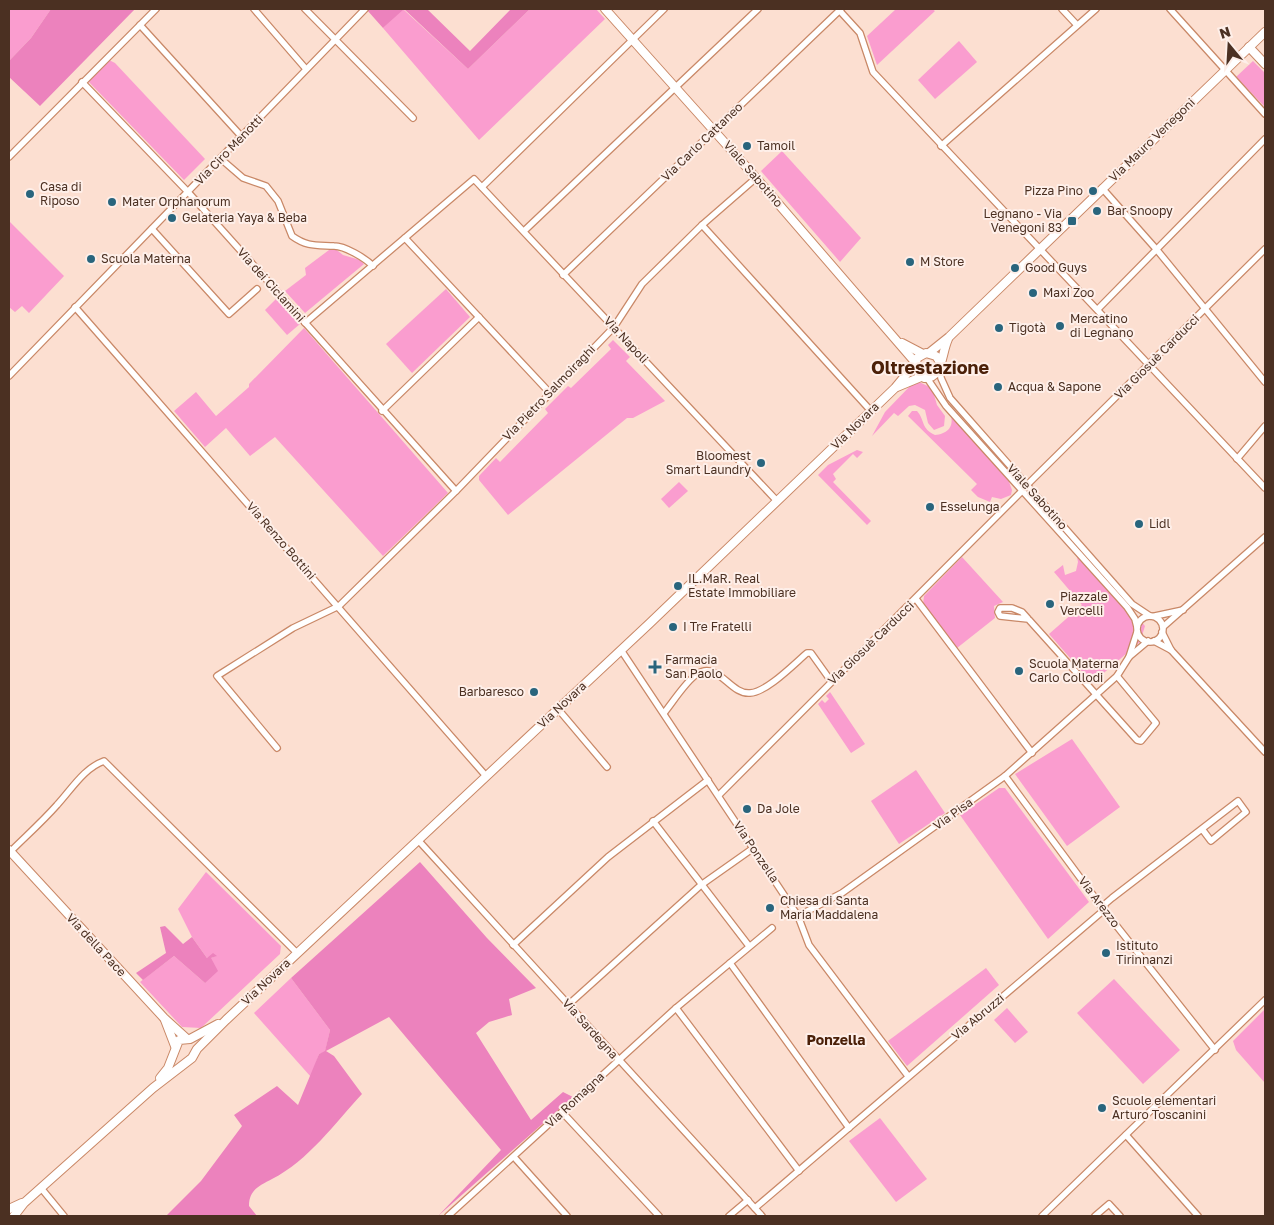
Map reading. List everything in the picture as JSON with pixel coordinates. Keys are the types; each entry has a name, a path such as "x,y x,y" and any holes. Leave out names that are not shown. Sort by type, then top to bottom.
{"street":[{"path":"9,157 156,9"},
{"path":"254,9 306,69"},
{"path":"305,9 334,41 412,118"},
{"name":"Via Ciro Menotti","path":"9,376 365,9"},
{"name":"Viale Sabotino","path":"605,9 756,178 898,341 915,364"},
{"path":"482,187 664,9"},
{"path":"524,231 758,9"},
{"path":"1062,9 1077,25"},
{"path":"940,146 1096,9"},
{"path":"1170,9 1265,114"},
{"path":"840,10 860,33 873,72 940,146 1040,247 1149,366 1265,488"},
{"name":"Via Carlo Cattaneo","path":"563,275 840,10"},
{"path":"140,25 242,137"},
{"name":"Via Mauro Venegoni","path":"1040,247 1265,32"},
{"path":"1249,47 1265,64"},
{"name":"Via dei Ciclamini","path":"82,82 188,192 382,411 456,491"},
{"path":"1098,309 1265,139"},
{"path":"221,159 243,178 266,186 278,202 292,236 309,246 337,245 365,257 372,266"},
{"name":"Via Pietro Salmoiraghi","path":"276,748 216,676 293,628 338,606 456,491 549,392 614,327 642,284 702,225 756,178"},
{"name":"Via Napoli","path":"405,238 474,179 777,501"},
{"path":"1102,188 1157,250 1204,310 1265,382"},
{"path":"702,225 871,411"},
{"name":"Via dei Ciclamini","path":"152,228 229,314 257,289"},
{"path":"306,323 405,238 549,392"},
{"path":"949,337 937,374 924,378 916,372 915,364 926,353 949,337 1040,247"},
{"name":"Via Giosuè Carducci","path":"1027,485 1265,249"},
{"name":"Via Renzo Bottini","path":"75,307 486,776"},
{"path":"382,411 479,317"},
{"name":"Viale Sabotino","path":"898,341 926,353"},
{"path":"926,353 936,356 940,364"},
{"name":"Via Novara","path":"14,1216 24,1203 153,1088 195,1056 197,1048 226,1020 621,650 895,388 915,364"},
{"name":"Viale Sabotino","path":"940,364 941,378 950,398 1132,604 1152,616"},
{"name":"Viale Sabotino","path":"924,378 946,406 1127,607 1135,618 1137,629"},
{"name":"Via Novara","path":"895,388 924,378"},
{"path":"1237,459 1265,426"},
{"name":"Via Giosuè Carducci","path":"719,796 831,681 916,599 1022,491"},
{"path":"1151,641 1265,536"},
{"path":"916,599 1032,753"},
{"path":"1171,650 1141,638 1137,629 1143,618 1185,609"},
{"path":"1152,616 1162,630 1171,650 1265,752"},
{"path":"1028,619 1137,740 1141,741 1156,723 1117,676"},
{"name":"Via Pisa","path":"798,916 842,893 1005,776 1117,676 1129,657 1137,629"},
{"name":"Via Pisa","path":"1129,657 1151,641"},
{"name":"Via Ponzella","path":"621,650 798,916 809,945 908,1076"},
{"path":"664,713 696,674 707,670 716,672 737,692 750,693 761,691 807,653 811,653 831,681"},
{"path":"558,709 607,767"},
{"path":"10,851 58,805 72,786 98,763 104,761 297,953"},
{"name":"Via Arezzo","path":"1005,776 1104,910 1215,1050"},
{"path":"513,945 608,857 708,780"},
{"name":"Via Abruzzi","path":"755,1208 1104,910 1105,904 1238,801 1246,812 1211,841 1202,829"},
{"path":"653,821 749,946"},
{"name":"Via Sardegna","path":"418,840 762,1216"},
{"path":"568,1005 701,885 752,848"},
{"name":"Via della Pace","path":"10,851 164,1018 188,1038"},
{"name":"Via Romagna","path":"448,1216 676,1008 772,928"},
{"path":"730,963 849,1128"},
{"path":"1042,1216 1265,1000"},
{"path":"676,1008 798,1171"},
{"path":"164,1018 181,1059 189,1060"},
{"name":"Via Novara","path":"153,1088 168,1068 179,1040 188,1038 226,1020"},
{"path":"188,1038 197,1048"},
{"path":"562,1112 659,1216"},
{"path":"1126,1135 1198,1216"},
{"path":"514,1157 568,1216"},
{"path":"41,1188 64,1216"},
{"path":"730,1216 748,1200"},
{"name":"Via Novara","path":"9,1209 24,1203"},
{"path":"1095,1216 1109,1204 1120,1216"}],"shaded area":[{"path":"9,9 51,9 31,38 9,61"},
{"path":"51,9 135,9 40,106 9,77 9,61 31,38"},
{"path":"403,9 468,69 530,9 596,9 605,19 479,140 383,28"},
{"path":"404,9 383,28 367,10"},
{"path":"404,9 427,9 470,51 511,9 530,9 468,69"},
{"path":"896,9 932,9 935,11 877,65 867,36"},
{"path":"959,41 977,62 935,99 918,80"},
{"path":"107,59 115,63 205,159 184,180 86,79"},
{"path":"1253,61 1265,73 1265,107 1236,77"},
{"path":"782,151 861,238 840,262 761,171"},
{"path":"9,221 64,276 29,313 22,306 15,312 9,307"},
{"path":"333,247 343,255 360,260 364,264 305,313 285,291 306,275 305,268"},
{"path":"446,289 470,317 412,373 386,344"},
{"path":"277,298 300,324 287,335 265,310"},
{"path":"304,328 448,493 383,556 275,437 250,456 226,428 205,447 174,411 196,392 216,416 249,387 249,384"},
{"path":"613,340 630,357 626,361 665,401 633,418 627,418 508,515 479,480 479,476 496,458 500,462 548,413 545,409 568,386 571,388 611,349 608,345"},
{"path":"919,382 932,388 937,405 945,416 944,426 934,430 928,423 925,410 915,405 909,406 898,416 894,413 872,436 885,412 913,383"},
{"path":"912,411 917,411 927,430 935,435 948,430 952,420 951,416 1008,479 1012,490 1011,495 1001,499 992,497 990,502 978,497 971,490 977,484 908,416"},
{"path":"857,450 863,452 857,458 853,454 833,474 836,479 833,482 871,521 867,525 818,475 828,465"},
{"path":"679,482 688,491 669,508 661,499"},
{"path":"1080,554 1145,626 1140,642 1092,683 1049,634 1082,605 1054,572 1063,565 1065,575 1076,571 1077,557"},
{"path":"962,557 1003,602 994,606 995,618 957,648 923,604 924,596"},
{"path":"830,692 865,744 851,753 818,704 822,700 825,703 829,699 826,696"},
{"path":"1072,739 1120,807 1067,846 1015,774"},
{"path":"916,770 945,813 899,844 871,801"},
{"path":"999,788 1005,788 1089,902 1048,939 960,815"},
{"path":"420,862 487,938 536,988 509,999 512,1015 489,1022 476,1033 531,1120 563,1092 573,1097 438,1216 501,1150 389,1017 326,1051 334,1056 362,1094 309,1152 285,1171 259,1186 253,1192 249,1206 257,1216 166,1216 201,1181 242,1126 234,1115 277,1086 298,1105 319,1054 325,1051 330,1030 291,978"},
{"path":"206,872 281,946 280,954 201,1028 182,1027 140,982 174,956 205,983 211,958 216,956 207,958 192,937 178,909"},
{"path":"165,926 183,944 192,937 207,958 213,953 217,956 211,958 218,971 205,983 174,956 143,980 136,973 166,953 160,927"},
{"path":"986,968 999,985 907,1066 888,1041"},
{"path":"291,978 330,1030 325,1052 319,1054 311,1077 254,1013"},
{"path":"1114,979 1180,1050 1143,1084 1077,1013"},
{"path":"1007,1008 1028,1032 1015,1043 994,1020"},
{"path":"1265,1009 1265,1083 1236,1050 1233,1041"},
{"path":"880,1118 927,1179 896,1202 849,1141"}],"place":[{"name":"Tamoil","path":"747,146"},
{"name":"Pizza Pino","path":"1093,191"},
{"name":"Casa di Riposo","path":"30,194"},
{"name":"Mater Orphanorum","path":"112,202"},
{"name":"Bar Snoopy","path":"1097,211"},
{"name":"Gelateria Yaya & Beba","path":"172,218"},
{"name":"Legnano - Via Venegoni 83","path":"1072,221"},
{"name":"Scuola Materna","path":"91,259"},
{"name":"M Store","path":"910,262"},
{"name":"Good Guys","path":"1015,268"},
{"name":"Maxi Zoo","path":"1033,293"},
{"name":"Mercatino di Legnano","path":"1060,326"},
{"name":"Tigotà","path":"999,328"},
{"name":"Acqua & Sapone","path":"998,387"},
{"name":"Bloomest Smart Laundry","path":"761,463"},
{"name":"Esselunga","path":"930,507"},
{"name":"Lidl","path":"1139,524"},
{"name":"IL.MaR. Real Estate Immobiliare","path":"678,586"},
{"name":"Piazzale Vercelli","path":"1050,604"},
{"name":"I Tre Fratelli","path":"673,627"},
{"name":"Farmacia San Paolo","path":"655,667"},
{"name":"Scuola Materna Carlo Collodi","path":"1019,671"},
{"name":"Barbaresco","path":"534,692"},
{"name":"Da Jole","path":"747,809"},
{"name":"Chiesa di Santa Maria Maddalena","path":"770,908"},
{"name":"Istituto Tirinnanzi","path":"1106,953"},
{"name":"Scuole elementari Arturo Toscanini","path":"1102,1108"}],"district":[{"name":"Oltrestazione","path":"930,368"},
{"name":"Ponzella","path":"836,1040"}]}
